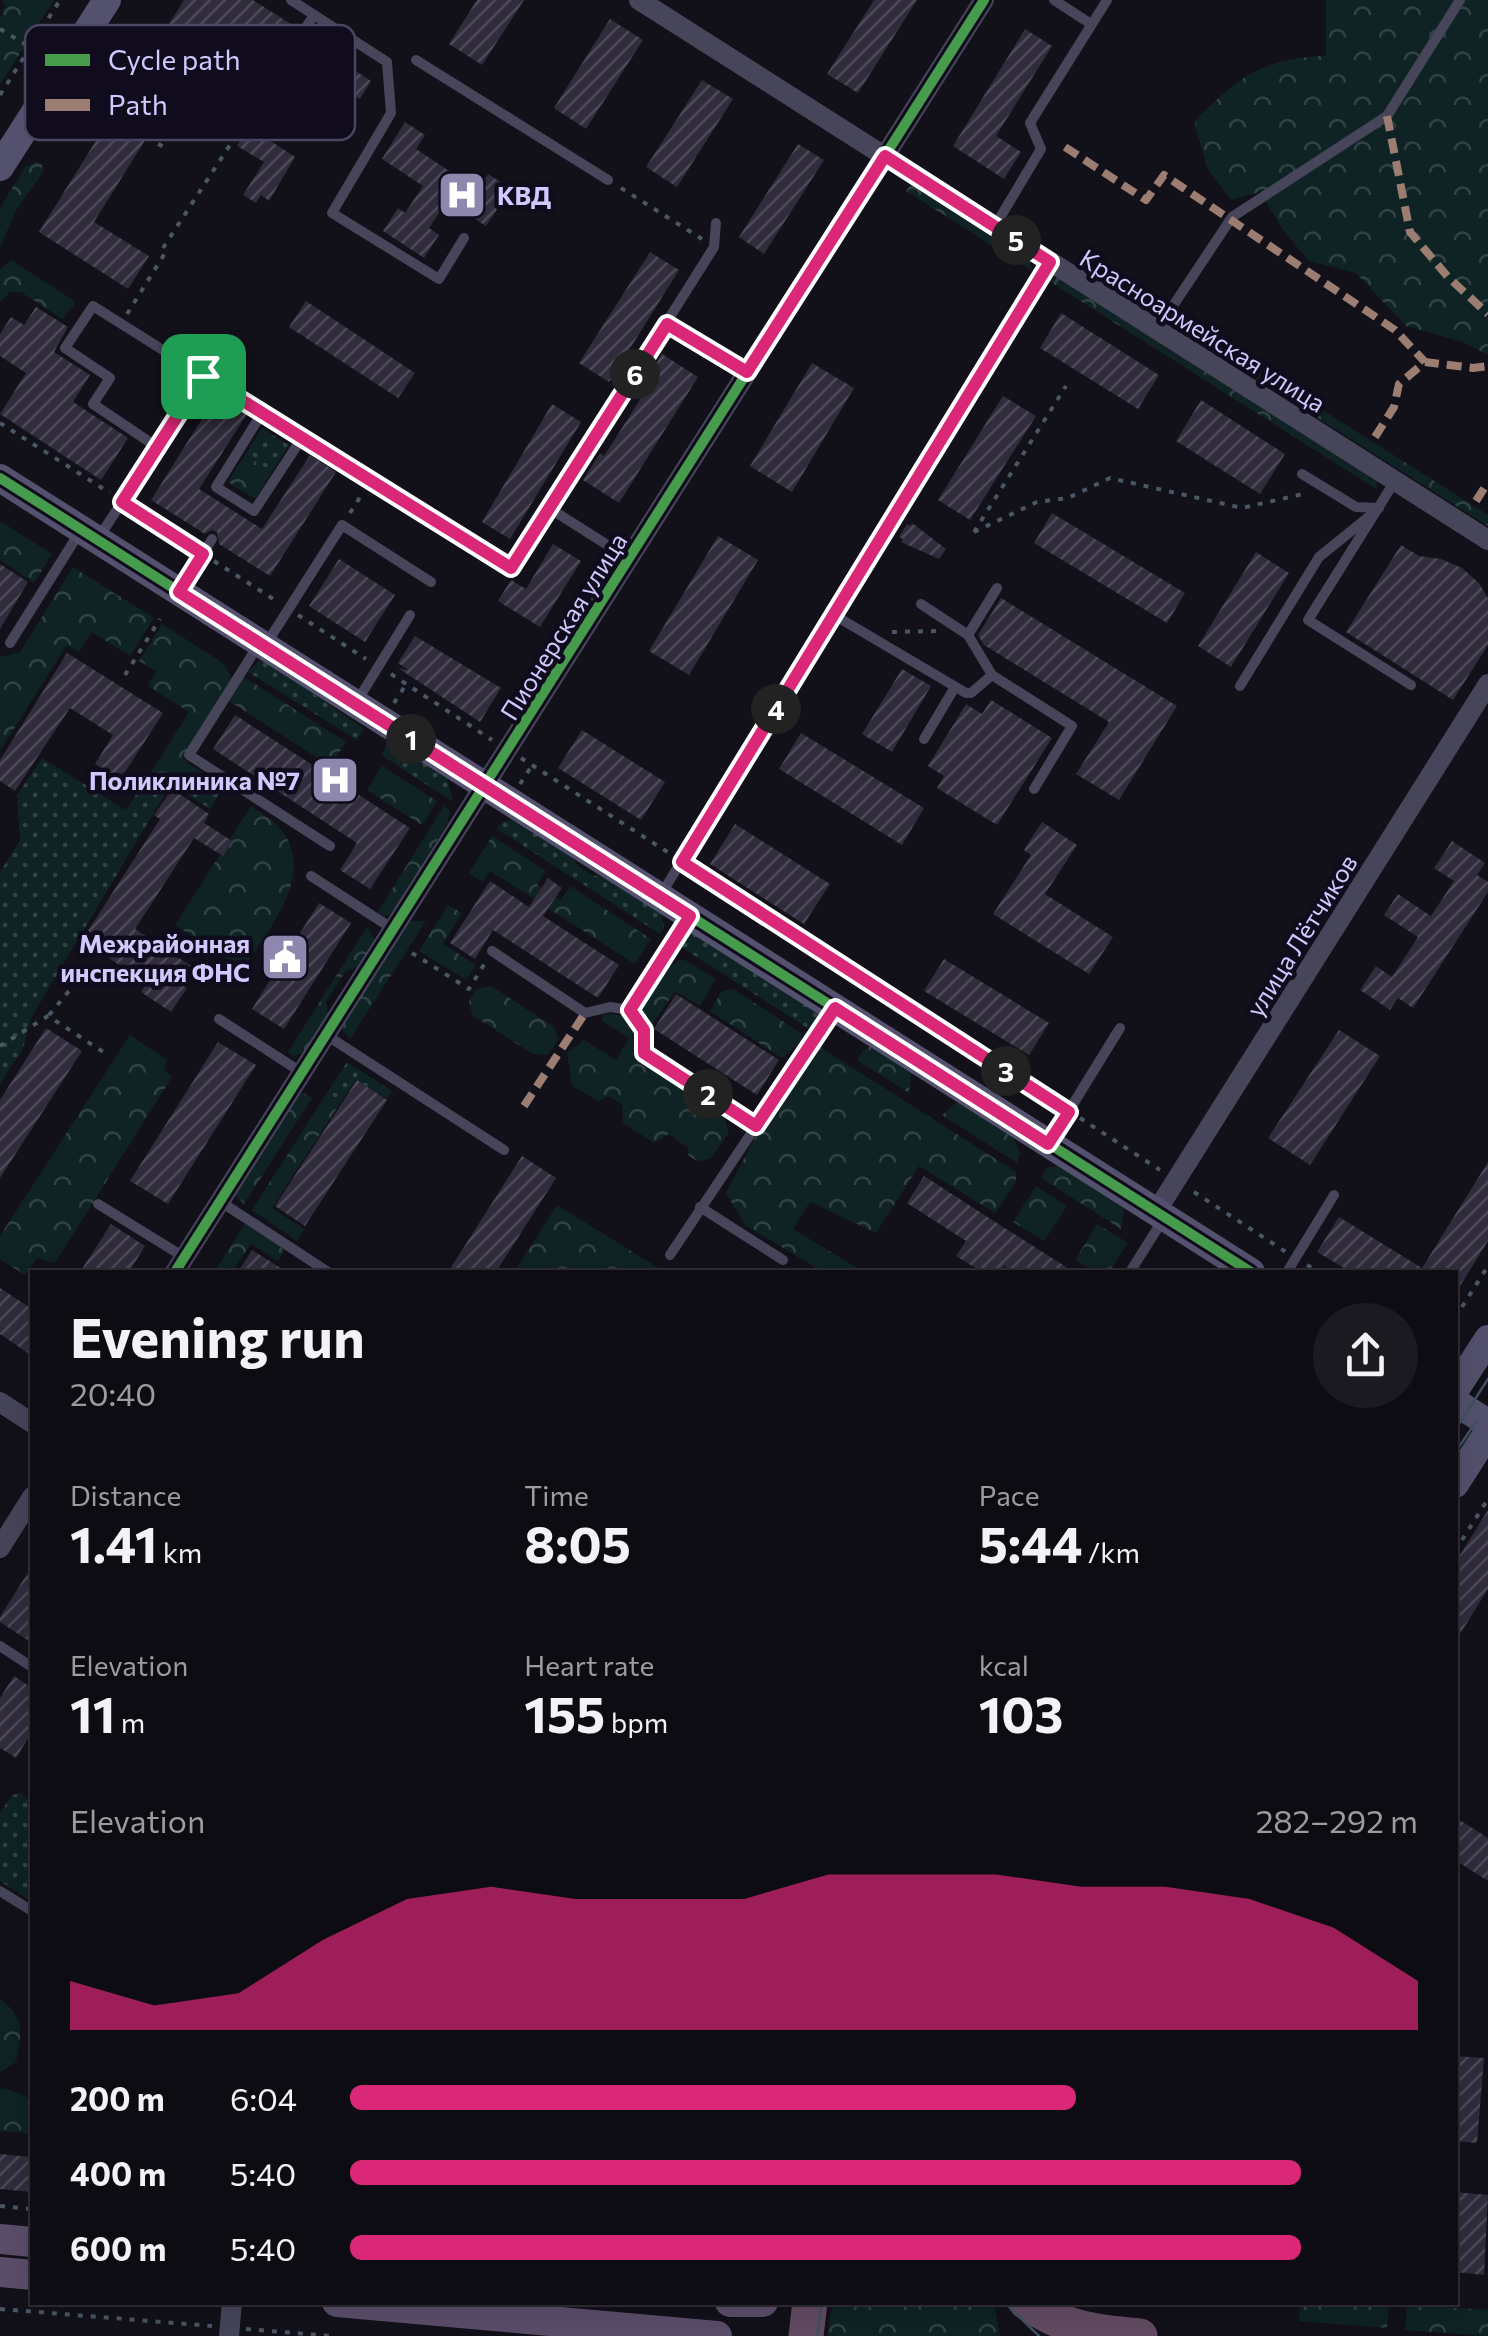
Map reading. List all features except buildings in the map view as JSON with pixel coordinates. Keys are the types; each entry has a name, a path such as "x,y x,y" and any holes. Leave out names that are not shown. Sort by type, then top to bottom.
{"highway":[{"path":"806,2336 810,2305"},
{"path":"1016,2305 1021,2336"},
{"path":"1031,2305 1057,2322 1084,2331 1140,2336"}],"main road":[{"path":"0,2239 30,2242"},
{"path":"0,2272 30,2275"},
{"path":"365,2305 599,2330 716,2336"}],"street":[{"path":"89,25 106,0"},
{"name":"Красноармейская улица","path":"638,0 1488,540"},
{"name":"Пионерская улица","path":"180,1265 984,0"},
{"path":"4,153 25,122"},
{"path":"0,478 1247,1270"},
{"name":"улица Лётчиков","path":"1160,1215 1176,1180 1488,684"},
{"path":"1458,1385 1488,1339"},
{"path":"0,1402 30,1421"},
{"path":"1458,1404 1488,1423"},
{"path":"1458,1479 1488,1432"},
{"path":"0,1548 30,1500"},
{"path":"230,2332 232,2305"}],"lane":[{"path":"291,0 330,25"},
{"path":"1054,0 1092,24"},
{"path":"994,226 1041,149 1030,123 1107,0"},
{"path":"1157,330 1232,217 1387,116 1460,0"},
{"path":"307,25 314,15"},
{"path":"355,41 387,62 391,113 332,213 438,279 464,238"},
{"path":"416,60 608,180"},
{"path":"157,446 93,404 110,378 66,348 93,306 511,568 714,247 716,222"},
{"path":"660,897 1050,262"},
{"path":"667,324 747,372"},
{"path":"4,642 89,535 122,502 203,376"},
{"path":"262,412 216,487 234,505 254,511 302,438"},
{"path":"1302,474 1356,507 1379,508"},
{"path":"1395,481 1308,620 1411,685"},
{"path":"550,508 629,558"},
{"path":"1240,686 1320,558 1379,508"},
{"path":"330,846 189,755 342,525 431,582"},
{"path":"179,592 212,539"},
{"path":"965,633 997,588"},
{"path":"921,604 965,633 992,675 1072,726 1034,789"},
{"path":"355,704 410,615"},
{"path":"834,615 971,693 992,675"},
{"path":"924,739 956,687"},
{"path":"311,876 394,929"},
{"path":"630,1010 690,916"},
{"path":"492,951 585,1013 610,1007 630,1010 644,1030 644,1053 756,1126"},
{"path":"670,1255 835,1008"},
{"path":"218,1019 302,1073"},
{"path":"1048,1144 1120,1028"},
{"path":"326,1035 504,1150"},
{"path":"1288,1270 1334,1195"},
{"path":"220,1202 325,1270"},
{"path":"98,1204 180,1265"},
{"path":"700,1208 783,1260"},
{"path":"1131,1270 1160,1215"},
{"path":"0,1646 30,1666"},
{"path":"0,1890 30,1910"}],"path":[{"path":"44,25 60,0"},
{"path":"0,28 25,44"},
{"path":"0,94 25,55"},
{"path":"152,140 167,150"},
{"path":"121,324 234,140"},
{"path":"608,180 714,247"},
{"path":"1066,386 974,532 1037,502 1068,498 1110,478 1242,508 1326,489"},
{"path":"0,423 1316,1270"},
{"path":"342,525 370,480"},
{"path":"125,675 160,620"},
{"path":"875,640 885,632 965,633"},
{"path":"392,707 406,684"},
{"path":"412,953 469,988 492,951"},
{"path":"0,1046 48,1016 84,973"},
{"path":"48,1016 108,1055"},
{"path":"1458,1313 1488,1266"},
{"path":"1458,1545 1488,1499"},
{"path":"0,2206 30,2209"},
{"path":"0,2309 230,2332 331,2336"}],"green space":[{"path":"2,0 54,0 38,25 25,25 25,46 0,85 0,20 5,5"},
{"path":"1326,0 1488,0 1488,355 1463,342 1406,326 1356,273 1309,261 1284,231 1260,192 1231,200 1207,168 1194,121 1252,73 1284,61 1326,56"},
{"path":"36,162 42,164 43,172 15,212 0,247 0,208 25,167"},
{"path":"912,182 1029,258 1032,271 906,191"},
{"path":"11,260 73,300 74,305 62,319 21,292 10,292 0,302 0,269"},
{"path":"1056,277 1377,481 1376,489 1049,281"},
{"path":"1174,316 1488,515 1488,526 1174,327"},
{"path":"262,428 289,445 272,472 245,455"},
{"path":"245,455 272,472 255,499 228,482"},
{"path":"0,521 52,554 34,583 0,560"},
{"path":"73,567 154,618 130,656 92,632 79,652 67,645 0,751 0,657 20,652"},
{"path":"162,624 223,663 232,679 183,758 190,764 179,780 146,780 189,712 148,686 156,671 139,661"},
{"path":"259,661 267,661 364,728 357,740 248,672"},
{"path":"244,677 346,742 330,766 229,701"},
{"path":"391,738 446,774 453,802 381,755"},
{"path":"42,758 126,810 146,780 179,780 190,764 225,786 210,809 171,784 31,1018 23,1049 0,1084 0,872 20,840 17,795"},
{"path":"382,766 437,801 422,825 367,790"},
{"path":"251,806 277,825 289,843 294,861 286,899 243,969 175,925"},
{"path":"444,806 450,810 447,824 395,910 387,916 377,913"},
{"path":"513,819 593,876 601,875 662,914 664,928 660,934 497,829"},
{"path":"492,836 546,871 537,885 561,900 570,886 651,939 635,964 490,871 483,882 469,873"},
{"path":"448,905 462,913 443,944 476,965 466,980 419,951"},
{"path":"407,921 426,921 350,1039 340,1027"},
{"path":"367,927 376,942 361,965 345,972 326,1001 328,1015 304,1053 293,1056 288,1052"},
{"path":"692,932 817,1012 820,1019 812,1031 678,945 684,935"},
{"path":"683,959 716,979 700,1006 675,991 651,1027 636,1011 664,969"},
{"path":"491,986 554,1027 559,1039 548,1055 533,1054 472,1015 469,1001 476,989"},
{"path":"733,989 801,1033 802,1041 782,1058 710,1011 722,991"},
{"path":"605,1013 624,1016 639,1033 640,1059 724,1116 729,1132 711,1158 698,1162 688,1155 688,1148 669,1134 654,1143 623,1123 622,1104 608,1096 599,1101 572,1086 567,1053 584,1040 616,1060 629,1038 601,1020"},
{"path":"130,1035 167,1060 164,1070 172,1077 55,1263 37,1258 25,1275 0,1259 0,1236"},
{"path":"871,1046 911,1072 909,1093 857,1060"},
{"path":"820,1047 1016,1172 1016,1182 995,1213 919,1166 876,1233 810,1202 793,1229 861,1270 820,1270 745,1225 726,1193 758,1132"},
{"path":"347,1062 392,1091 387,1099 356,1080 337,1108 323,1099"},
{"path":"303,1093 312,1098 244,1204 235,1195 294,1095"},
{"path":"323,1099 337,1108 272,1208 304,1229 297,1241 252,1210"},
{"path":"957,1102 1013,1137 1020,1153 1017,1163 942,1115"},
{"path":"1058,1165 1124,1207 1121,1229 1041,1178 1047,1168"},
{"path":"1036,1186 1067,1206 1044,1241 1013,1222"},
{"path":"557,1205 662,1270 515,1270"},
{"path":"245,1224 285,1250 278,1261 251,1244 233,1270 215,1270"},
{"path":"1097,1224 1128,1243 1110,1270 1092,1270 1075,1260"},
{"path":"22,1793 30,1802 30,1901 0,1881 0,1813 12,1795"},
{"path":"0,1999 18,2019 20,2035 16,2062 0,2072"},
{"path":"0,2089 25,2096 30,2102 30,2134 0,2131"},
{"path":"832,2305 994,2305 1000,2336 827,2336"},
{"path":"1300,2305 1389,2305 1387,2328 1299,2321"},
{"path":"1407,2305 1488,2310 1488,2336 1405,2330"}],"tram line":[{"path":"1458,1425 1488,1379"},
{"path":"1458,1448 1477,1420"},
{"path":"817,2336 822,2305"},
{"path":"1007,2305 1039,2336"}],"marked path":[{"path":"1387,116 1410,232 1448,277 1488,314"},
{"path":"1065,147 1146,200 1164,175 1395,330 1425,362"},
{"path":"1375,437 1394,407 1399,384 1425,362 1488,366"},
{"path":"1476,501 1488,482"},
{"path":"524,1106 585,1013"}],"cycle path":[{"path":"176,1270 984,0"},
{"path":"0,478 1248,1270"}],"place":[{"name":"КВД","path":"462,195"},
{"name":"Поликлиника №7","path":"335,780"},
{"name":"Межрайонная инспекция ФНС","path":"285,957"}],"route":[{"path":"885,156 1050,262 682,862 1069,1112 1048,1144 835,1008 756,1126 644,1053 644,1030 630,1010 690,916 179,592 203,554 122,502 203,376 511,568 667,324 747,372 885,156"}]}
